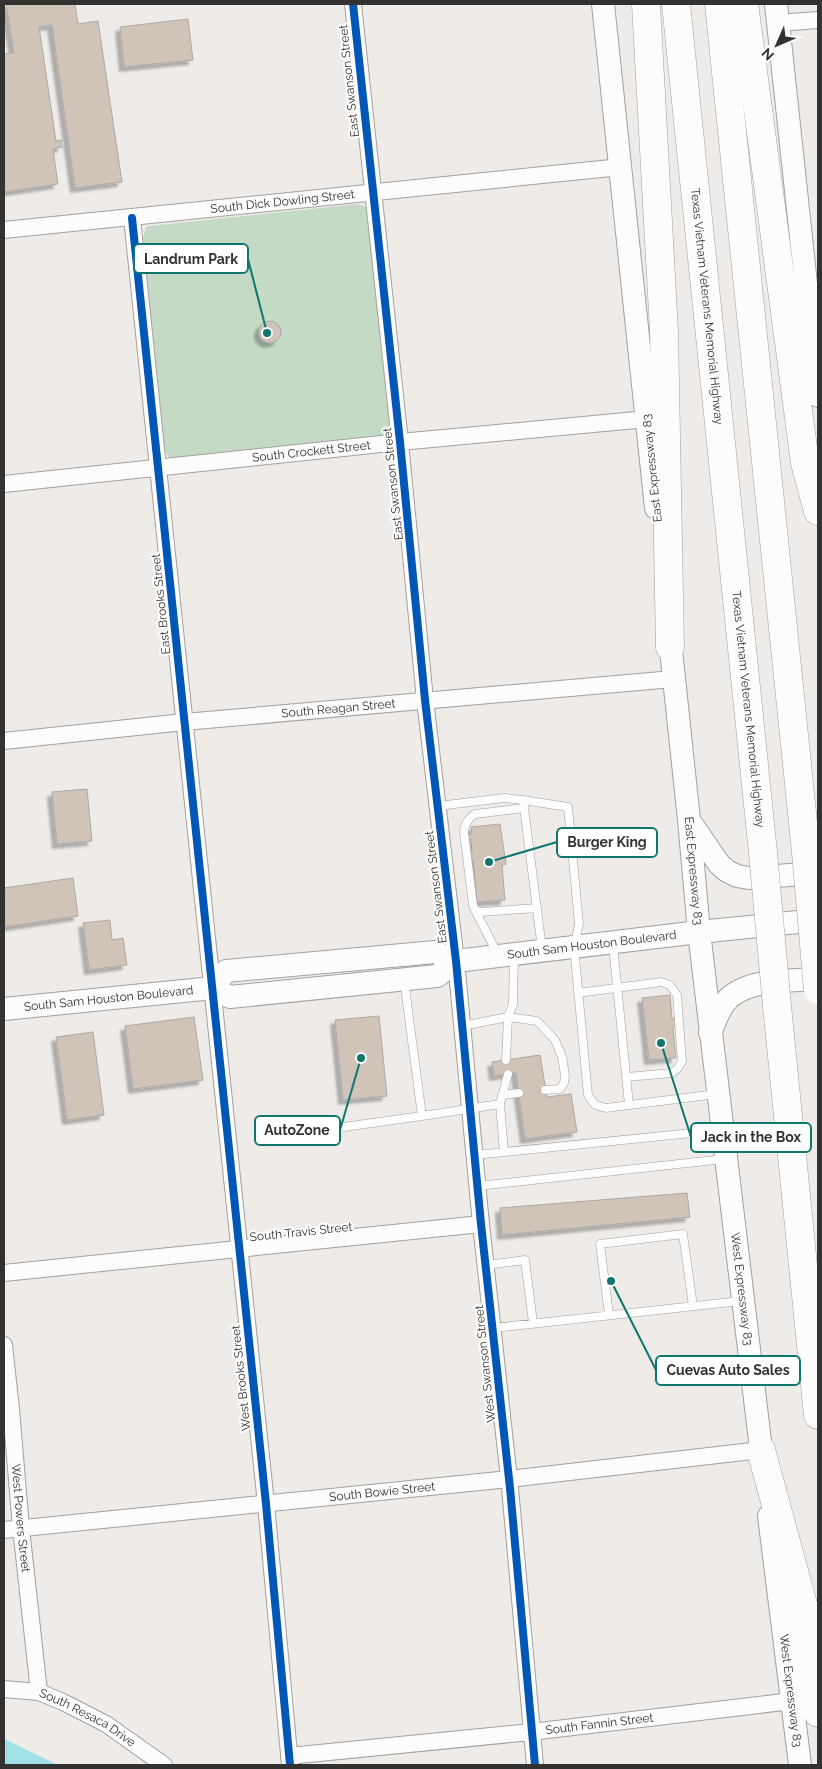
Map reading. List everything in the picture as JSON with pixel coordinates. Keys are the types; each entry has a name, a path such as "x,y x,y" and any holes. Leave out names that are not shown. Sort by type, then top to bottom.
{"highway":[{"path":"646,4 664,331 670,647"},
{"name":"Texas Vietnam Veterans Memorial Highway","path":"676,4 818,1415"},
{"path":"719,4 812,862 818,990"},
{"path":"744,4 805,463 818,511"},
{"path":"761,1450 804,1608 818,1713"}],"main road":[{"name":"East Expressway 83","path":"603,4 673,679 690,820 699,932"},
{"path":"777,13 818,396"},
{"path":"690,820 719,864 736,876 748,878 812,862"},
{"name":"South Sam Houston Boulevard","path":"212,988 226,971 435,952 456,961 818,920"},
{"name":"West Expressway 83","path":"699,932 800,1765"},
{"name":"South Sam Houston Boulevard","path":"4,1009 212,988 230,997 437,976 456,961"},
{"path":"710,1033 724,1004 739,990 751,985 818,979"}],"street":[{"name":"East Swanson Street","path":"353,4 400,442 425,700 456,961"},
{"path":"777,13 818,20"},
{"name":"South Dick Dowling Street","path":"4,230 621,167"},
{"name":"East Brooks Street","path":"132,218 212,988"},
{"name":"South Crockett Street","path":"4,484 400,442 647,419"},
{"name":"South Reagan Street","path":"4,741 184,722 673,679"},
{"name":"West Swanson Street","path":"456,961 481,1224 509,1478 535,1765"},
{"name":"West Brooks Street","path":"212,988 266,1504 290,1761"},
{"name":"South Travis Street","path":"4,1273 481,1224"},
{"name":"West Powers Street","path":"4,1344 39,1692"},
{"name":"South Bowie Street","path":"4,1530 266,1504 761,1450"},
{"name":"South Resaca Drive","path":"4,1690 39,1692 106,1724 164,1765"},
{"name":"South Fannin Street","path":"290,1761 792,1701"}],"lane":[{"path":"438,806 504,798 524,804 568,806 579,924 574,947 578,993 588,1095 595,1105 606,1108 718,1094"},
{"path":"524,804 542,951"},
{"path":"506,1060 508,1017 514,1004 507,955 473,905 464,832 465,824 475,814 524,804"},
{"path":"475,910 482,912 537,908"},
{"path":"613,942 629,1105"},
{"path":"404,979 422,1116"},
{"path":"578,993 661,982 670,986 677,995 682,1061 678,1068 672,1073 626,1077"},
{"path":"462,1026 508,1017 537,1021 555,1040 562,1057 565,1075 564,1083 560,1089 546,1090"},
{"path":"504,1152 500,1104 508,1074"},
{"path":"502,1095 518,1093"},
{"path":"344,1127 500,1104"},
{"path":"475,1155 722,1130"},
{"path":"478,1186 726,1159"},
{"path":"609,1315 600,1244 684,1234 693,1306"},
{"path":"486,1265 526,1260 533,1324"},
{"path":"493,1328 743,1301"}],"green space":[{"path":"358,204 366,207 369,223 390,428 388,435 169,458 165,450 143,239 146,227"}],"water":[{"path":"4,1739 58,1765 4,1765"}],"building":[{"path":"6,4 75,4 78,24 98,21 122,182 75,188 52,25 39,27 56,141 61,140 62,147 53,149 58,184 4,192 4,54 14,53"},
{"path":"188,19 193,60 124,67 120,27"},
{"path":"270,321 278,324 281,332 278,340 270,343 262,340 259,332 262,324"},
{"path":"87,789 92,841 57,844 52,792"},
{"path":"500,824 506,864 502,865 505,900 477,902 473,859 470,860 469,853 472,853 471,839 468,840 468,835 472,834 471,827"},
{"path":"73,878 78,916 4,927 4,888"},
{"path":"110,920 112,940 123,938 127,965 89,970 83,923"},
{"path":"670,995 672,1019 675,1018 676,1027 673,1028 676,1058 649,1060 642,998"},
{"path":"379,1016 387,1096 343,1100 335,1020"},
{"path":"194,1017 203,1080 133,1089 125,1026"},
{"path":"93,1032 104,1115 67,1120 56,1037"},
{"path":"540,1055 547,1097 571,1094 577,1132 525,1139 516,1073 494,1076 492,1062"},
{"path":"687,1193 690,1217 502,1235 500,1208"}],"cycle path":[{"path":"353,4 400,442 425,700 456,961 481,1224 510,1488 535,1765"},
{"path":"132,218 266,1504 290,1765"}],"place":[{"name":"Landrum Park","path":"267,333"},
{"name":"Burger King","path":"489,862"},
{"name":"Jack in the Box","path":"661,1043"},
{"name":"AutoZone","path":"361,1058"},
{"name":"Cuevas Auto Sales","path":"611,1281"}]}
